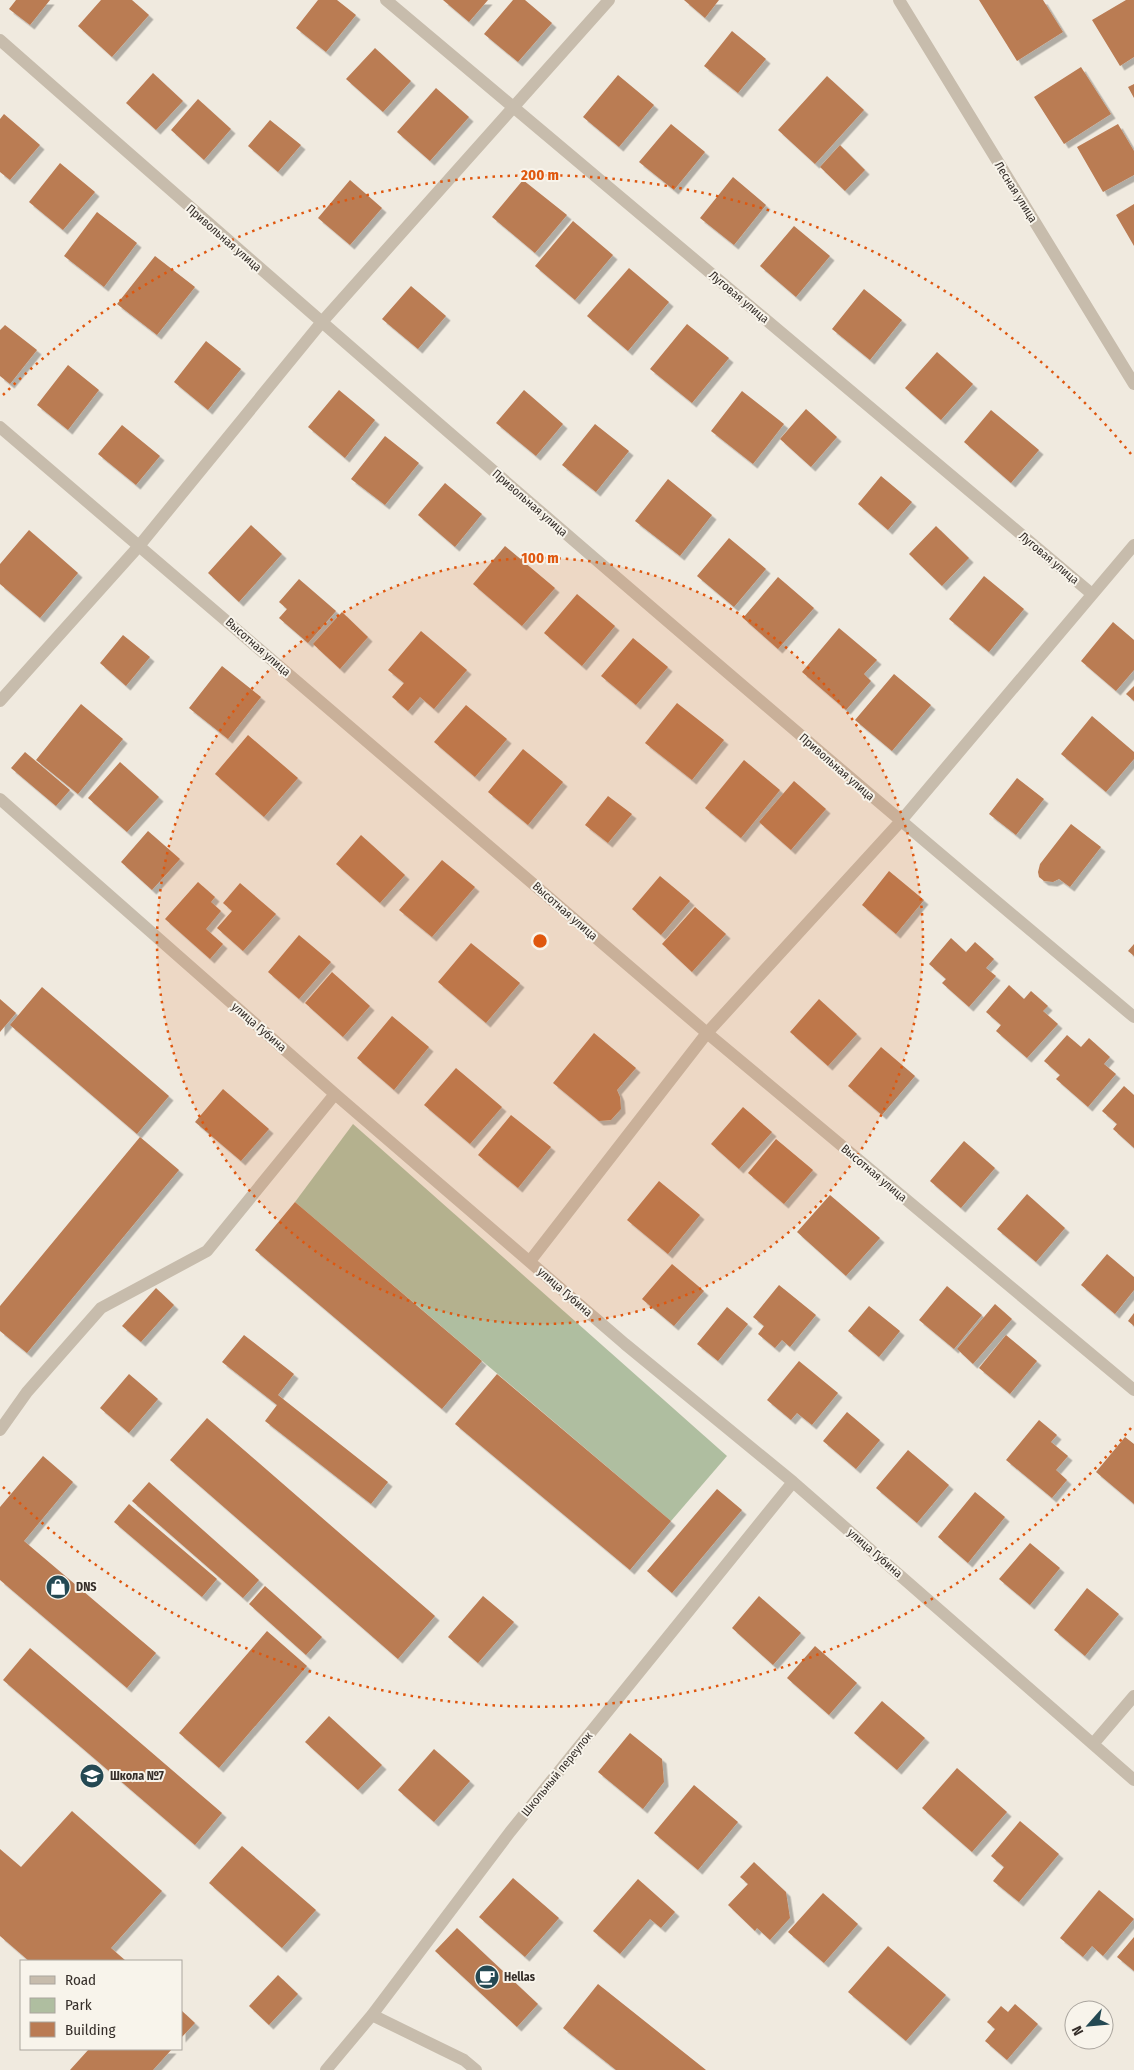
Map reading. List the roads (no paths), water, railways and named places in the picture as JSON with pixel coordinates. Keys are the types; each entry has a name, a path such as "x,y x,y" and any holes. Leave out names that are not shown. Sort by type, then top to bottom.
{"street":[{"name":"Луговая улица","path":"386,0 1092,594"},
{"path":"0,701 139,546 322,323 609,0"},
{"name":"Лесная улица","path":"899,0 1134,384"},
{"name":"Привольная улица","path":"0,40 322,323 900,822 1134,1017"},
{"name":"Высотная улица","path":"0,427 707,1033 1134,1390"},
{"path":"530,1261 707,1033 900,822 1134,545"},
{"name":"улица Губина","path":"0,799 335,1094 625,1344 793,1482 1134,1780"},
{"path":"0,1430 27,1392 102,1308 207,1251 335,1094"},
{"name":"Школьный переулок","path":"326,2070 372,2015 510,1832 793,1482"},
{"path":"1092,1744 1134,1696"},
{"path":"372,2015 464,2060 476,2070"}],"place":[{"name":"DNS","path":"58,1587"},
{"name":"Школа №7","path":"92,1776"},
{"name":"Hellas","path":"487,1977"}]}
